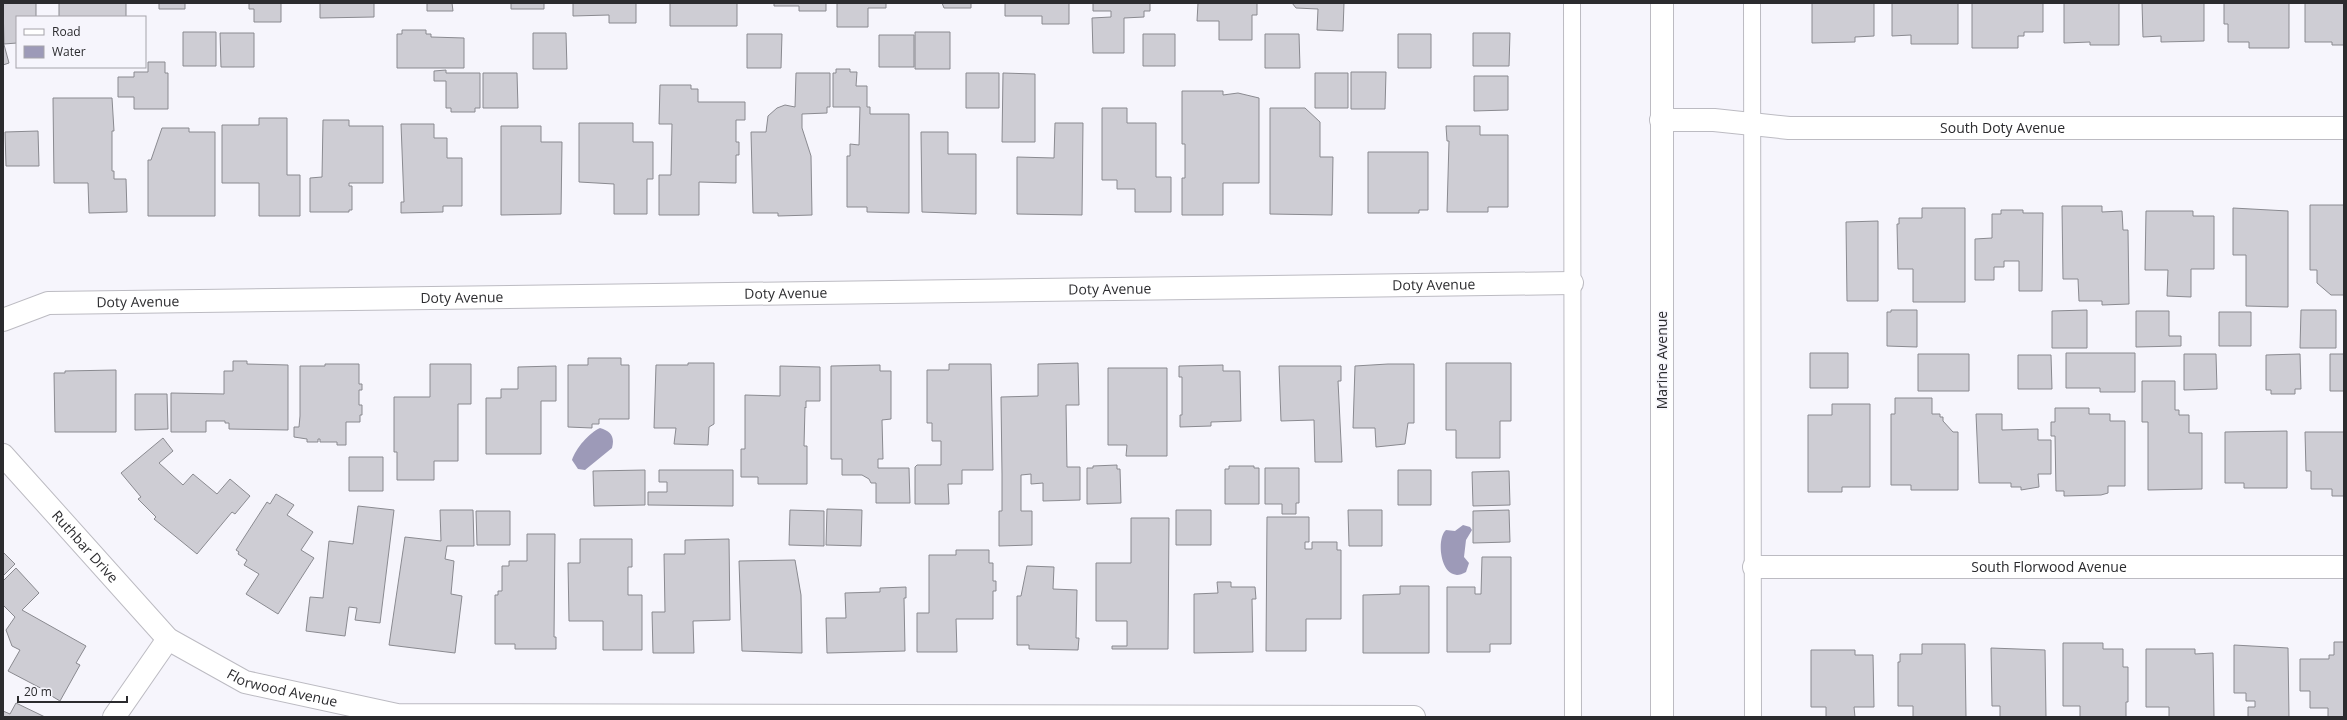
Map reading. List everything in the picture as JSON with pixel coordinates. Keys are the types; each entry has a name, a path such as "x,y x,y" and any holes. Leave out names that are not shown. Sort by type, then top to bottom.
{"street":[{"name":"Marine Avenue","path":"1662,3 1662,717"},
{"name":"South Doty Avenue","path":"1661,120 1714,120 1789,128 2344,128"},
{"name":"Doty Avenue","path":"3,320 48,303 1572,284"},
{"name":"Ruthbar Drive","path":"3,455 168,639"},
{"name":"South Florwood Avenue","path":"1754,567 2344,567"},
{"path":"114,717 168,639"},
{"name":"Florwood Avenue","path":"168,639 245,682 397,715 1414,717"}],"lane":[{"path":"1572,3 1573,717"},
{"path":"1752,3 1751,125 1754,567 1753,717"}],"water":[{"path":"600,428 607,431 611,435 613,441 612,448 585,470 578,469 572,460 574,455 587,437"},
{"path":"1463,525 1470,527 1472,530 1466,540 1464,557 1469,563 1466,572 1458,575 1451,573 1446,568 1442,560 1441,542 1446,530 1455,531"}],"building":[{"path":"3,3 36,3 36,16 16,16 16,43 4,44"},
{"path":"59,3 126,3 126,16 59,16"},
{"path":"159,3 185,3 185,9 159,9"},
{"path":"249,3 281,3 281,22 254,22 254,9 249,9"},
{"path":"320,3 374,3 374,17 320,18"},
{"path":"427,3 452,3 453,11 427,11"},
{"path":"511,3 544,3 544,9 511,9"},
{"path":"573,3 636,3 636,23 609,23 609,15 573,16"},
{"path":"670,3 737,3 737,26 670,26"},
{"path":"774,3 826,3 826,11 799,11 799,6 774,6"},
{"path":"837,3 886,3 886,8 868,8 868,27 837,27"},
{"path":"942,3 971,3 971,8 944,8"},
{"path":"1005,3 1069,3 1069,24 1042,24 1042,16 1005,16"},
{"path":"1093,3 1150,3 1150,11 1144,11 1144,17 1124,18 1124,53 1093,53 1092,18 1111,17 1111,11 1093,11"},
{"path":"1198,3 1257,3 1257,15 1252,15 1252,40 1219,40 1219,21 1197,21"},
{"path":"1292,3 1344,3 1343,31 1317,30 1318,9 1296,8"},
{"path":"1812,3 1874,3 1874,36 1855,37 1855,42 1812,43"},
{"path":"1892,3 1958,3 1958,44 1911,44 1911,35 1892,36"},
{"path":"1972,3 2043,3 2043,32 2024,32 2024,36 2018,36 2018,48 1972,48"},
{"path":"2064,3 2119,3 2119,45 2090,45 2090,42 2064,43"},
{"path":"2142,3 2204,3 2204,41 2161,42 2161,36 2143,37"},
{"path":"2224,3 2289,3 2289,48 2249,48 2249,42 2228,42 2228,24 2224,24"},
{"path":"2305,3 2344,3 2344,45 2332,45 2332,42 2305,42"},
{"path":"402,30 426,30 426,34 431,34 431,37 464,38 464,68 397,68 397,34 402,34"},
{"path":"183,32 216,32 216,66 183,66"},
{"path":"915,32 950,32 950,69 915,69"},
{"path":"220,33 254,33 254,67 221,67"},
{"path":"533,33 566,33 567,69 533,69"},
{"path":"1473,33 1510,33 1509,66 1473,66"},
{"path":"747,34 782,34 781,68 747,68"},
{"path":"1143,34 1175,34 1175,66 1143,66"},
{"path":"1265,34 1299,34 1300,68 1265,68"},
{"path":"1398,34 1431,34 1431,68 1398,68"},
{"path":"879,35 914,35 914,67 879,67"},
{"path":"3,41 9,63 3,65"},
{"path":"148,62 165,62 165,73 168,73 168,109 134,109 134,97 118,97 118,77 134,77 134,72 148,72"},
{"path":"836,69 850,69 850,72 857,72 856,86 867,86 867,107 870,107 870,114 909,114 909,213 867,212 867,207 847,207 847,156 850,156 850,144 859,145 860,107 833,107 833,73 836,73"},
{"path":"446,70 446,73 480,73 480,108 475,108 475,112 451,112 451,108 446,108 446,81 434,81 434,71"},
{"path":"1351,72 1386,72 1385,109 1351,109"},
{"path":"483,73 517,73 518,108 483,108"},
{"path":"796,73 830,73 830,107 827,107 827,113 802,114 802,128 811,156 812,215 778,216 778,213 753,213 751,132 766,132 768,116 777,108 785,105 795,107"},
{"path":"966,73 999,73 999,108 966,108"},
{"path":"1003,73 1035,74 1035,142 1002,142"},
{"path":"1315,73 1348,73 1348,108 1315,108"},
{"path":"1474,76 1508,76 1508,110 1474,111"},
{"path":"660,85 691,85 691,89 698,89 698,102 745,102 745,120 736,120 736,142 739,142 739,155 736,155 736,183 699,182 699,215 659,215 659,175 671,175 672,124 659,124"},
{"path":"1182,91 1223,91 1223,95 1238,93 1259,98 1259,183 1223,183 1223,215 1182,215 1182,178 1185,178 1185,144 1182,144"},
{"path":"53,98 112,98 114,131 112,131 112,171 114,171 114,179 126,179 127,212 89,213 88,183 54,183"},
{"path":"1102,108 1127,108 1127,123 1156,123 1156,177 1171,177 1171,212 1135,212 1135,189 1117,189 1117,180 1102,180"},
{"path":"1270,108 1305,108 1320,122 1320,157 1333,157 1332,215 1270,214"},
{"path":"259,118 287,118 287,175 300,175 300,216 259,216 259,183 222,183 222,125 259,125"},
{"path":"323,120 349,120 349,126 383,126 383,183 349,183 349,186 352,186 352,210 349,210 349,212 310,212 310,178 322,177"},
{"path":"579,123 633,123 633,142 653,142 653,179 647,179 647,214 614,214 614,184 579,182"},
{"path":"1055,123 1083,123 1082,215 1017,214 1017,157 1054,158"},
{"path":"401,124 434,124 434,138 447,138 447,158 462,158 462,206 443,206 443,212 401,213 401,202 404,202"},
{"path":"501,126 541,126 541,142 562,142 561,214 501,215"},
{"path":"1446,126 1480,126 1480,135 1508,135 1508,207 1488,207 1488,212 1447,212 1449,141 1447,141"},
{"path":"162,128 189,128 189,132 215,132 215,216 148,216 148,160 151,160"},
{"path":"38,131 39,166 6,166 5,132"},
{"path":"921,132 948,132 948,154 976,154 976,214 922,212"},
{"path":"1368,152 1428,152 1428,210 1419,210 1419,213 1368,213"},
{"path":"2310,205 2344,205 2344,295 2331,295 2317,283 2317,270 2310,270"},
{"path":"2062,206 2102,206 2102,212 2122,211 2123,230 2128,230 2129,304 2102,305 2102,301 2079,301 2078,279 2063,279"},
{"path":"1922,208 1965,208 1965,302 1913,302 1913,269 1898,269 1897,224 1899,224 1899,218 1922,218"},
{"path":"2233,208 2288,211 2288,307 2246,306 2246,255 2233,255"},
{"path":"2001,210 2023,210 2023,213 2043,213 2042,291 2019,291 2019,261 2004,261 2004,267 1994,267 1994,280 1975,280 1975,239 1992,238 1992,214 2001,214"},
{"path":"2146,211 2193,211 2193,216 2214,216 2214,269 2191,269 2191,297 2167,296 2168,270 2145,270"},
{"path":"1878,221 1878,301 1847,301 1846,222"},
{"path":"1891,310 1917,310 1917,347 1887,346 1887,312 1891,312"},
{"path":"2087,310 2087,348 2052,348 2052,311"},
{"path":"2301,310 2336,310 2336,348 2300,348"},
{"path":"2136,311 2169,311 2169,336 2181,336 2181,346 2136,347"},
{"path":"2219,312 2251,312 2251,346 2219,346"},
{"path":"1810,353 1848,353 1848,388 1810,388"},
{"path":"2066,353 2135,353 2135,392 2100,392 2100,388 2066,388"},
{"path":"1918,354 1969,354 1969,391 1918,391"},
{"path":"2184,354 2216,354 2217,389 2184,390"},
{"path":"2300,354 2301,389 2295,389 2295,394 2271,394 2271,390 2266,390 2266,355"},
{"path":"2330,354 2344,354 2344,391 2330,391"},
{"path":"2018,355 2051,355 2052,389 2018,389"},
{"path":"588,358 621,358 621,365 629,365 629,419 599,419 599,424 592,424 592,428 568,427 568,365 588,365"},
{"path":"233,361 247,361 247,364 288,365 288,430 229,429 229,423 225,423 225,421 206,421 206,432 171,432 171,393 224,394 224,371 233,371"},
{"path":"688,363 714,363 714,424 709,427 708,445 674,444 676,428 654,428 656,365 688,365"},
{"path":"1078,363 1079,405 1066,405 1067,467 1080,467 1080,500 1043,501 1043,483 1031,484 1031,474 1021,475 1021,511 1032,511 1032,545 999,546 999,511 1002,511 1001,397 1038,396 1038,364"},
{"path":"1446,363 1511,363 1511,421 1500,421 1500,458 1456,458 1456,430 1446,430"},
{"path":"325,364 359,364 359,384 362,384 362,390 359,390 359,405 362,405 362,415 360,415 360,422 346,422 346,445 337,445 337,442 320,442 320,439 318,439 318,442 307,442 307,439 294,437 294,427 299,427 300,416 300,366 325,366"},
{"path":"430,364 471,364 471,404 458,404 458,461 434,461 434,480 397,480 397,452 394,452 394,397 430,397"},
{"path":"949,364 991,364 993,470 962,470 962,484 948,484 949,504 915,504 915,467 917,465 941,465 941,441 932,441 932,423 927,423 927,370 949,370"},
{"path":"1414,364 1414,423 1408,423 1405,444 1376,447 1375,428 1353,428 1355,366"},
{"path":"880,365 880,371 891,371 891,419 882,420 883,459 878,459 878,468 909,468 910,503 876,503 876,483 871,483 869,479 862,475 842,475 842,459 831,459 831,366"},
{"path":"1223,365 1223,371 1240,371 1241,421 1211,422 1211,426 1180,427 1180,415 1182,415 1182,377 1179,377 1179,366"},
{"path":"556,366 556,401 541,401 541,454 486,454 486,398 501,398 501,389 518,389 518,367"},
{"path":"780,366 820,367 820,401 806,401 806,408 805,407 804,446 807,446 807,484 758,484 758,477 741,477 741,449 745,449 745,395 780,396"},
{"path":"1279,366 1341,366 1341,381 1338,381 1342,462 1315,462 1314,420 1281,421"},
{"path":"1108,368 1167,368 1167,456 1126,456 1127,445 1108,445"},
{"path":"116,370 116,432 55,432 54,373 65,373 65,371"},
{"path":"2142,381 2175,381 2175,410 2179,410 2179,415 2189,415 2189,433 2202,433 2202,489 2148,490 2148,422 2142,422"},
{"path":"135,394 167,394 168,429 135,430"},
{"path":"1895,398 1932,398 1932,414 1940,414 1940,417 1943,417 1943,421 1953,432 1958,432 1958,490 1911,490 1911,485 1891,485 1891,414 1895,414"},
{"path":"1832,404 1870,404 1870,487 1842,487 1842,492 1808,492 1808,415 1832,415"},
{"path":"2055,408 2089,408 2089,414 2110,414 2110,421 2125,421 2125,486 2108,486 2108,493 2101,495 2064,496 2064,491 2056,491 2055,436 2051,436 2051,422 2055,422"},
{"path":"1976,414 2002,414 2002,430 2038,429 2038,440 2051,440 2051,474 2038,474 2039,487 2021,490 2021,487 2011,487 2011,483 1979,483"},
{"path":"2287,431 2287,488 2244,488 2244,483 2225,483 2225,432"},
{"path":"2305,432 2344,432 2344,496 2332,496 2332,489 2311,489 2311,471 2306,471"},
{"path":"163,438 173,451 159,463 183,485 193,474 217,494 230,479 250,496 235,514 232,512 197,554 154,519 156,517 138,499 141,497 121,473"},
{"path":"349,457 383,457 383,491 349,491"},
{"path":"1117,465 1117,469 1120,469 1121,503 1087,504 1087,468 1093,468 1093,466"},
{"path":"1229,466 1254,466 1254,468 1259,468 1259,504 1225,504 1225,469 1229,469"},
{"path":"1265,468 1299,468 1299,503 1296,503 1296,514 1282,514 1282,504 1265,504"},
{"path":"645,470 645,505 594,506 593,471"},
{"path":"659,470 733,470 733,506 648,505 648,492 667,492 667,482 659,482"},
{"path":"1398,470 1431,470 1431,505 1398,505"},
{"path":"1509,471 1510,505 1473,506 1472,472"},
{"path":"276,494 294,505 287,515 313,532 301,550 314,558 278,614 246,594 259,574 244,565 247,560 238,554 239,552 236,550 267,502 270,504"},
{"path":"358,506 394,510 380,623 355,620 357,608 349,607 345,636 306,631 310,597 323,598 329,541 353,544"},
{"path":"827,509 862,510 861,546 826,545"},
{"path":"440,510 473,510 474,546 447,546 445,559 454,561 451,594 462,596 455,653 389,645 405,537 441,541"},
{"path":"790,510 824,511 824,546 789,545"},
{"path":"1176,510 1211,510 1211,545 1176,545"},
{"path":"1348,510 1382,510 1382,546 1349,546"},
{"path":"1509,510 1510,542 1473,543 1473,511"},
{"path":"476,511 510,511 510,545 477,545"},
{"path":"1267,517 1309,517 1309,542 1305,542 1305,549 1312,549 1312,542 1337,542 1337,550 1341,550 1341,619 1306,619 1306,651 1266,651"},
{"path":"1131,518 1169,518 1168,649 1112,649 1112,646 1127,646 1127,621 1096,621 1096,563 1131,563"},
{"path":"527,534 555,534 554,637 556,637 556,649 515,649 515,644 495,644 495,595 498,595 498,591 502,591 502,566 509,566 509,561 527,561"},
{"path":"580,539 632,539 632,567 628,567 628,595 642,595 642,650 603,650 603,621 569,621 568,563 580,563"},
{"path":"729,539 730,620 693,621 694,653 653,653 652,612 665,612 664,554 685,554 685,540"},
{"path":"956,550 989,550 989,563 993,563 993,581 996,581 996,591 993,591 993,619 956,619 957,652 917,652 917,613 929,613 929,555 956,555"},
{"path":"3,552 15,564 3,576"},
{"path":"1482,557 1511,557 1511,644 1490,644 1490,652 1447,652 1447,587 1475,587 1475,594 1481,594"},
{"path":"795,560 801,595 802,653 742,651 739,561"},
{"path":"1027,566 1054,567 1053,589 1077,590 1076,638 1079,638 1078,650 1029,649 1029,645 1017,645 1017,596 1021,596"},
{"path":"16,568 39,593 22,610 86,646 76,663 80,665 60,701 50,695 50,693 8,671 20,650 12,646 6,630 15,617 3,605 3,581"},
{"path":"1217,582 1231,582 1231,587 1255,587 1256,599 1252,599 1253,652 1194,653 1194,594 1218,593"},
{"path":"1400,586 1429,586 1429,653 1363,653 1363,595 1400,594"},
{"path":"906,587 906,598 904,598 905,651 827,653 826,618 846,618 845,593 880,592 880,588"},
{"path":"2334,642 2344,642 2344,717 2328,717 2328,708 2310,708 2310,691 2300,691 2300,659 2329,659 2329,655 2334,655"},
{"path":"2063,643 2103,643 2103,649 2123,649 2123,667 2128,667 2128,702 2126,702 2126,717 2080,717 2080,706 2063,706"},
{"path":"1922,644 1965,644 1966,717 1913,717 1913,706 1898,706 1898,662 1900,662 1900,654 1922,654"},
{"path":"2234,645 2288,648 2289,717 2248,717 2248,707 2255,707 2255,701 2246,701 2246,693 2234,693"},
{"path":"1991,648 2045,650 2046,717 2000,717 2000,706 1992,706"},
{"path":"2146,649 2195,649 2195,654 2213,653 2214,717 2169,717 2169,707 2146,707"},
{"path":"1811,650 1855,650 1855,655 1873,655 1874,707 1854,707 1855,717 1826,717 1826,707 1811,707"},
{"path":"16,703 45,717 3,717 3,711 10,714"}]}
